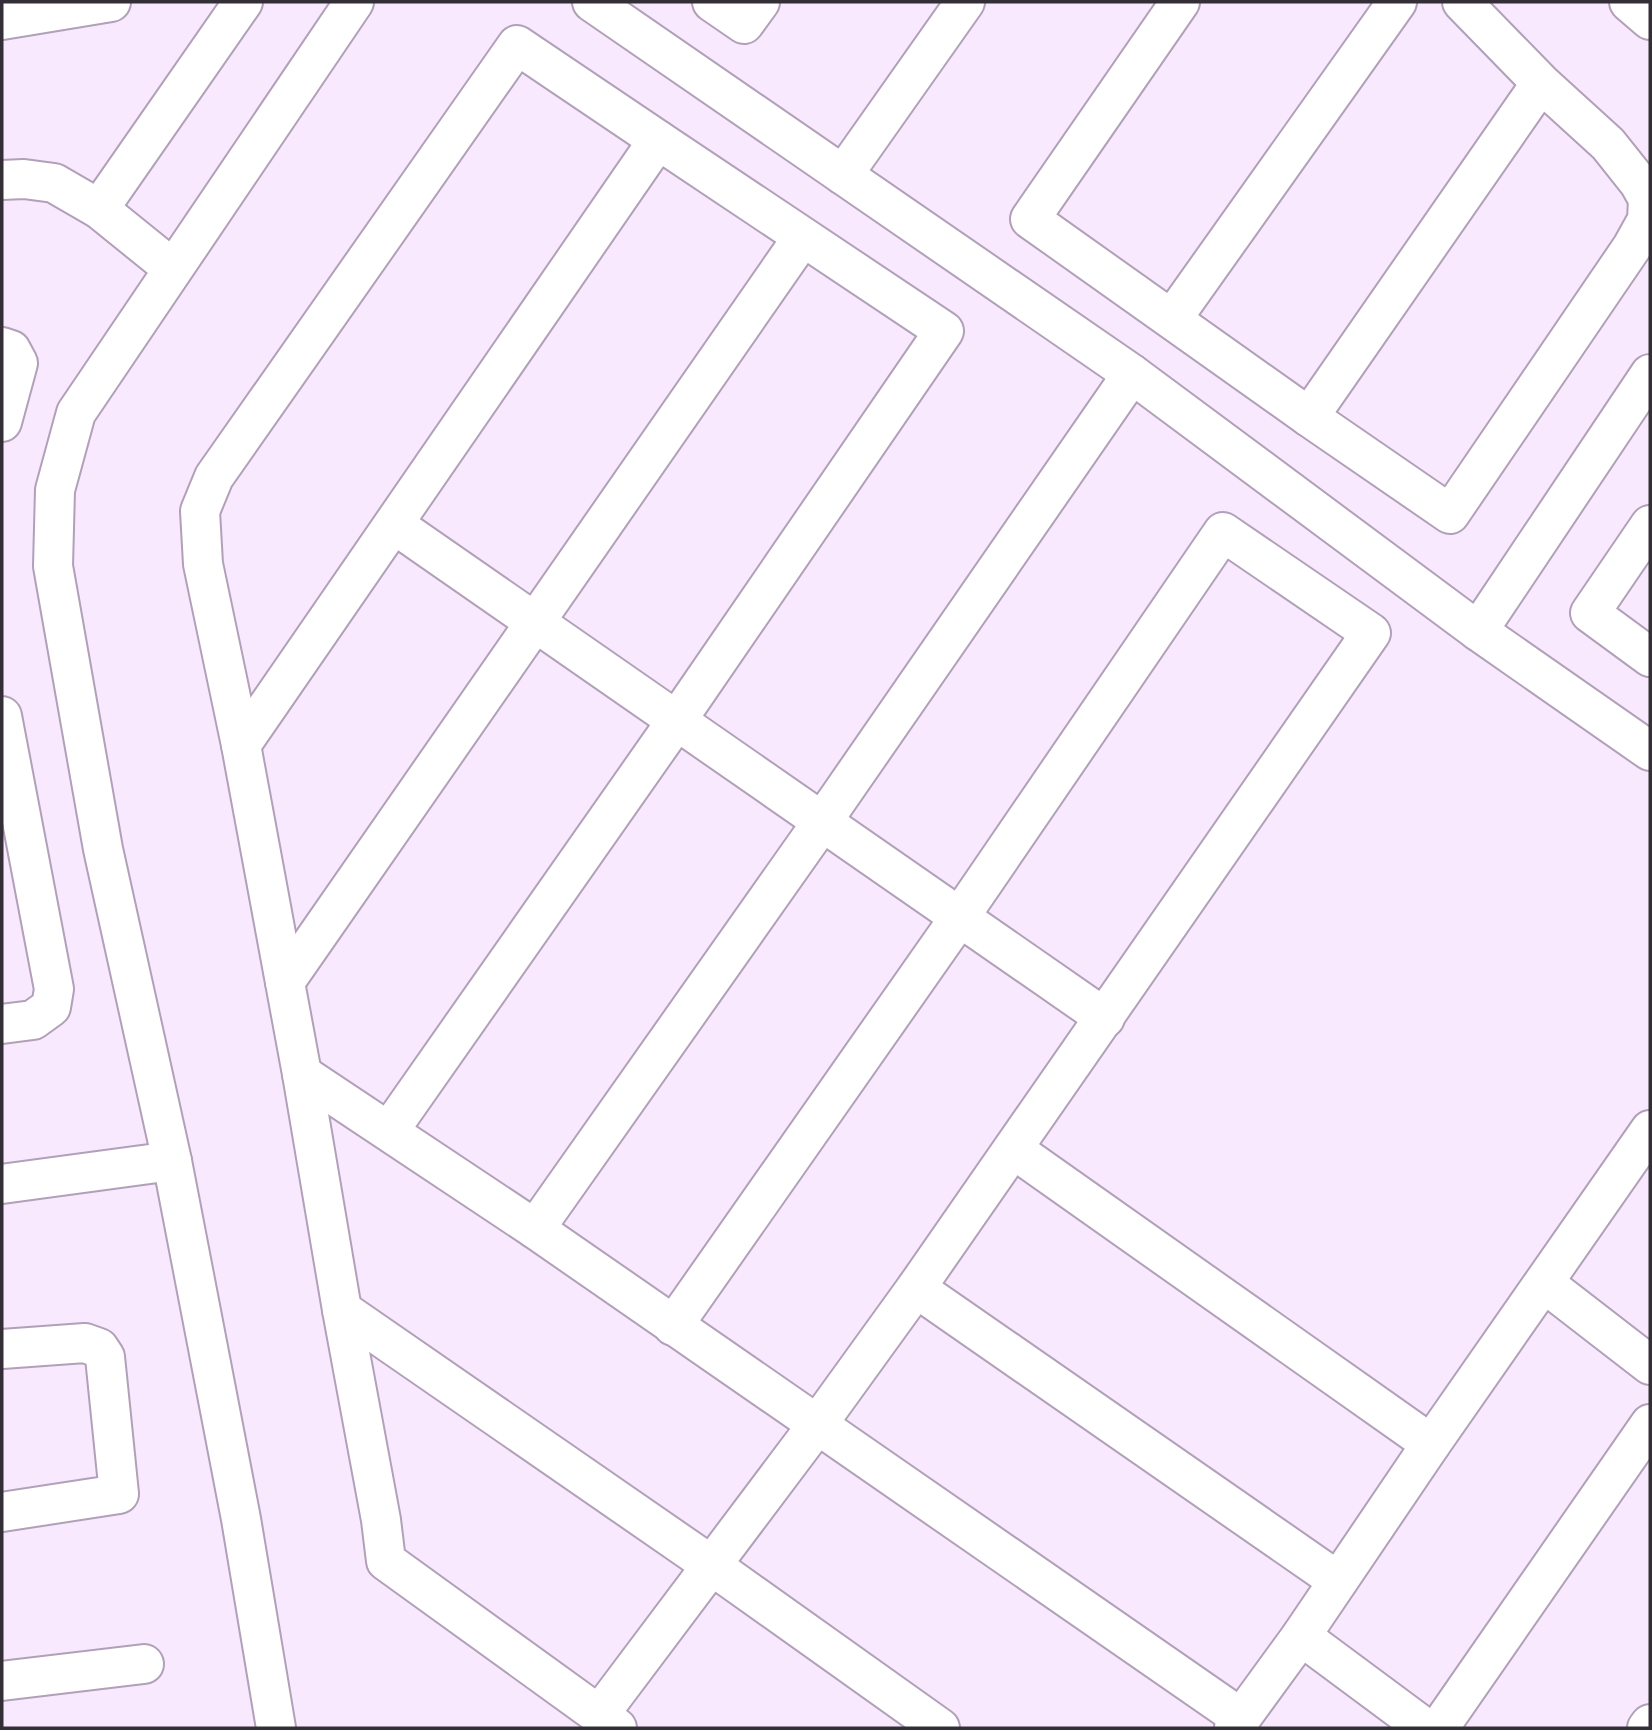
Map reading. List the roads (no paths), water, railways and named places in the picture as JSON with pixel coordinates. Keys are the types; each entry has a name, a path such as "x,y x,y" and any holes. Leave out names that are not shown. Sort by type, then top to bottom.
{"street":[{"path":"2,20 111,2"},
{"path":"99,209 243,2"},
{"path":"276,1728 241,1519 172,1161 103,849 54,566 55,490 76,412 354,2"},
{"path":"592,2 1132,374 1478,631 1650,751"},
{"path":"712,2 744,24 760,2"},
{"path":"844,174 965,2"},
{"path":"1180,2 1030,219 1450,514 1632,247 1647,220 1648,199 1639,183 1608,144 1541,83 1462,2"},
{"path":"1172,319 1397,2"},
{"path":"1629,2 1650,20"},
{"path":"389,1131 677,720 944,331 802,239 517,45 214,477 200,512 203,564 241,745 302,1074 386,1561 608,1722 711,1564 817,1425 916,1288 1371,634 1223,532 959,918 673,1326"},
{"path":"1309,417 1541,83"},
{"path":"241,745 658,141"},
{"path":"2,180 24,179 54,183 99,209 172,268"},
{"path":"285,982 802,239"},
{"path":"2,347 11,350 18,363 2,422"},
{"path":"535,1229 822,822 1132,374"},
{"path":"1478,631 1650,374"},
{"path":"395,525 1105,1018"},
{"path":"1650,525 1590,613 1650,657"},
{"path":"2,716 15,850 54,989 51,1007 33,1020 2,1024"},
{"path":"302,1074 535,1229 1237,1723 1301,1636 1650,1130"},
{"path":"1013,1149 1431,1444"},
{"path":"2,1184 172,1161"},
{"path":"1544,1283 1650,1365"},
{"path":"916,1288 1338,1581"},
{"path":"342,1310 711,1564 940,1728"},
{"path":"2,1349 85,1343 99,1348 105,1357 119,1494 2,1511"},
{"path":"1439,1728 1650,1424"},
{"path":"1301,1636 1426,1728"},
{"path":"2,1681 144,1664"},
{"path":"1647,1728 1650,1724"}]}
